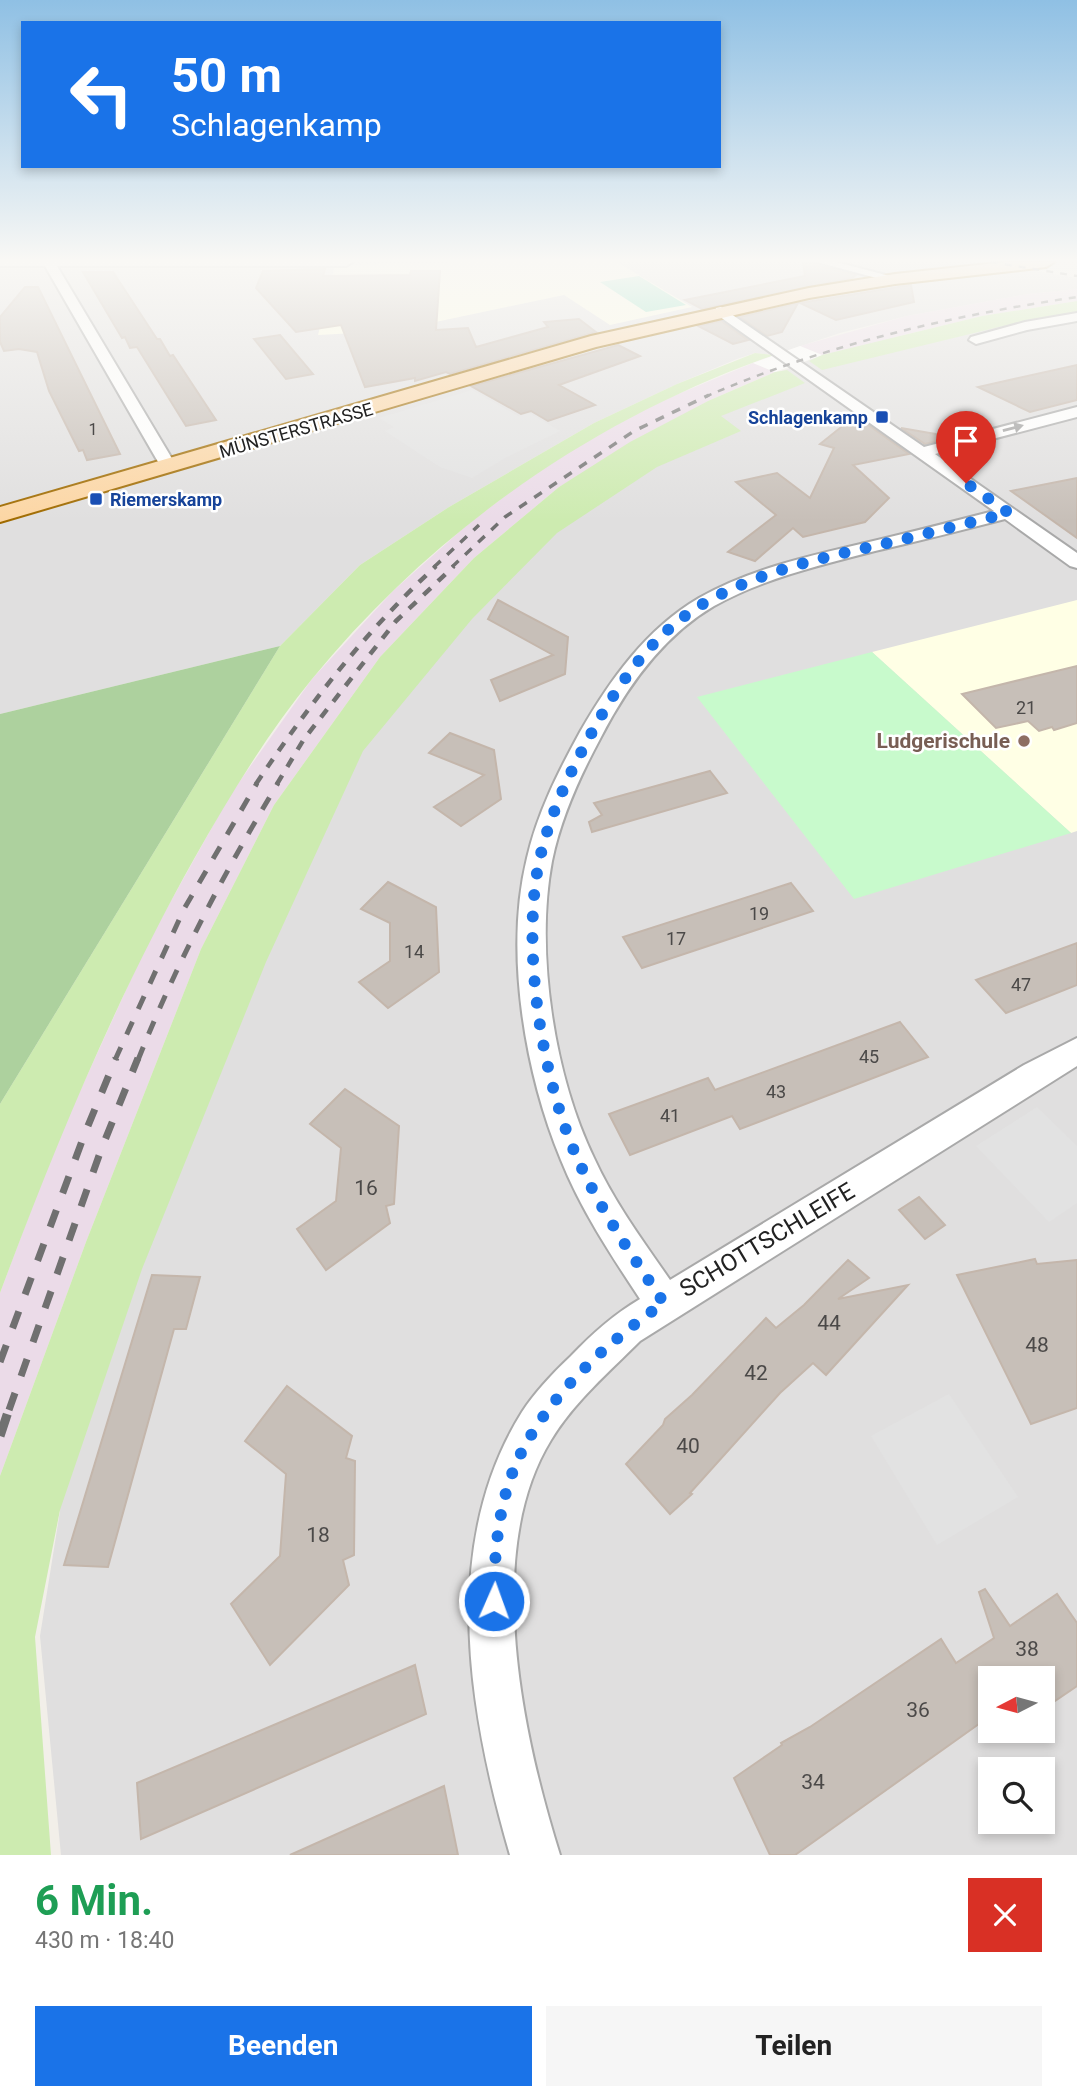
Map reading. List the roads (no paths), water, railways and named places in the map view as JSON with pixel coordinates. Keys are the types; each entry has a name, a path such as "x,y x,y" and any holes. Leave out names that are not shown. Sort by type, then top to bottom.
{"main road":[{"name":"MÜNSTERSTRASSE","path":"0,515 569,349"}],"street":[{"path":"100,349 169,467"},
{"path":"775,349 1077,562"},
{"path":"923,452 1077,412"},
{"path":"664,1303 607,1218 577,1158 556,1094 538,1018 534,949 539,863 551,820 575,763 605,708 634,666 653,644 704,603 735,587 807,562 1009,513"},
{"name":"SCHOTTSCHLEIFE","path":"535,1855 514,1785 504,1736 495,1661 494,1577 502,1508 516,1464 537,1425 578,1376 627,1328 1035,1074 1077,1051"}],"railway":[{"path":"705,397 795,362 839,349"},
{"path":"452,567 505,517 634,431 709,395"},
{"path":"434,567 479,525"},
{"path":"256,784 297,725 361,643 436,566"},
{"path":"277,784 304,739 396,621 454,566"},
{"path":"115,1060 184,909 257,783"},
{"path":"138,1060 202,918 278,783"},
{"path":"0,1362 85,1133 116,1058"},
{"path":"9,1410 101,1150 138,1058"},
{"path":"0,1436 9,1409"}],"place":[{"name":"Schlagenkamp","path":"882,417"},
{"name":"Riemerskamp","path":"96,499"},
{"name":"Ludgerischule","path":"1024,741"}]}
